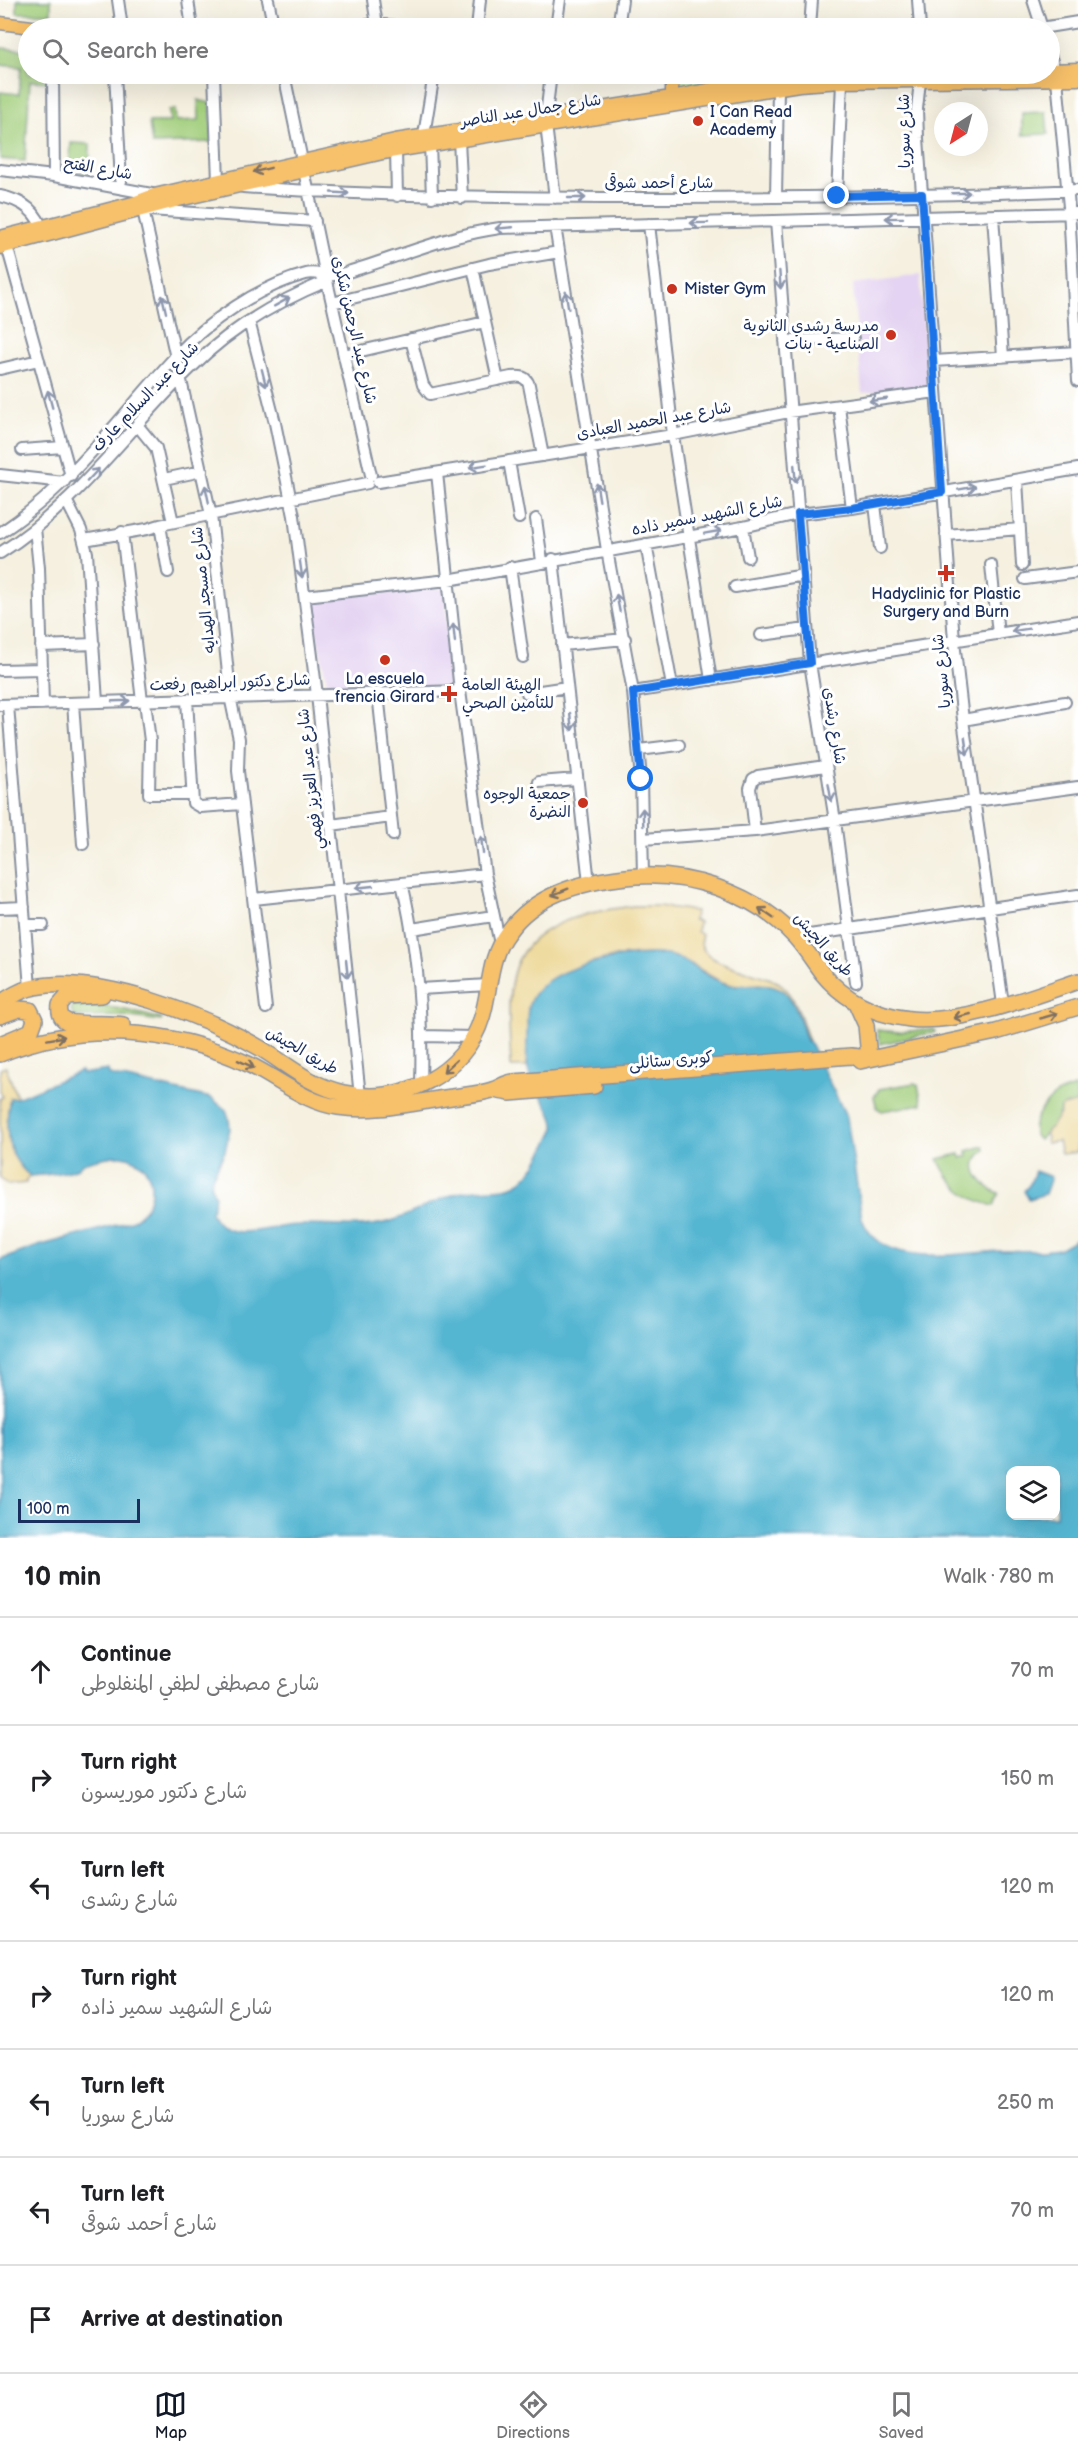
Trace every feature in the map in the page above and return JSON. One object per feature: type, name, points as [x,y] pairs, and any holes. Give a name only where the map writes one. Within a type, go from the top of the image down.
[{"type":"highway","name":"طريق الجيش","points":[[0,1003],[30,988],[65,985],[120,992],[181,1011],[219,1027],[260,1048],[311,1081],[340,1093],[360,1096],[400,1092],[421,1085],[446,1070],[466,1049],[483,1015],[491,964],[500,944],[508,930],[531,908],[558,892],[589,883],[643,876],[694,881],[725,891],[763,910],[796,938],[834,987],[856,1003],[887,1015],[911,1020],[961,1017],[1078,981]]},
{"type":"highway","points":[[120,992],[94,996],[70,996],[61,1002],[59,1012],[68,1022],[114,1023],[160,1036]]},
{"type":"highway","points":[[856,1003],[866,1025],[869,1058],[918,1050],[996,1032],[1078,1007]]},
{"type":"highway","points":[[0,1016],[22,1008],[30,1010],[35,1020],[31,1031],[0,1044]]},
{"type":"highway","points":[[0,1054],[45,1040],[86,1034],[128,1033],[160,1036]]},
{"type":"highway","name":"كوبرى ستانلى","points":[[160,1036],[191,1043],[231,1057],[304,1096],[340,1107],[358,1109],[492,1090],[513,1082],[869,1058]]},
{"type":"main road","points":[[0,23],[18,25]]},
{"type":"main road","name":"شارع جمال عبد الناصر","points":[[1060,72],[1078,69]]},
{"type":"main road","name":"شارع جمال عبد الناصر","points":[[1060,74],[1078,79]]},
{"type":"main road","points":[[672,84],[672,101]]},
{"type":"main road","name":"شارع جمال عبد الناصر","points":[[2,244],[154,195],[218,181],[427,140],[771,84]]},
{"type":"main road","name":"شارع جمال عبد الناصر","points":[[43,231],[240,187],[304,165],[396,150],[427,140],[459,140],[546,120]]},
{"type":"street","points":[[118,0],[121,18]]},
{"type":"street","points":[[188,0],[191,18]]},
{"type":"street","points":[[268,0],[272,18]]},
{"type":"street","points":[[373,0],[376,18]]},
{"type":"street","points":[[478,18],[480,0]]},
{"type":"street","points":[[557,18],[560,0]]},
{"type":"street","points":[[619,18],[622,0]]},
{"type":"street","points":[[811,18],[812,0]]},
{"type":"street","points":[[918,0],[919,18]]},
{"type":"street","points":[[1033,0],[1039,18]]},
{"type":"street","points":[[1060,25],[1078,22]]},
{"type":"street","points":[[53,84],[54,176]]},
{"type":"street","points":[[116,84],[121,181],[119,188]]},
{"type":"street","points":[[214,84],[218,181]]},
{"type":"street","name":"شارع عبد الرحمن شكرى","points":[[286,84],[372,480]]},
{"type":"street","points":[[432,197],[427,140],[433,84]]},
{"type":"street","points":[[550,84],[546,120],[555,198]]},
{"type":"street","points":[[776,197],[777,84]]},
{"type":"street","points":[[837,196],[842,84]]},
{"type":"street","name":"شارع سوريا","points":[[920,84],[917,109],[923,218],[954,641],[974,803],[1003,1004]]},
{"type":"street","points":[[1056,84],[1073,190],[1078,381]]},
{"type":"street","points":[[459,140],[462,198]]},
{"type":"street","points":[[396,150],[397,196]]},
{"type":"street","name":"شارع الفتح","points":[[0,170],[54,176],[154,195],[191,197]]},
{"type":"street","name":"شارع أحمد شوقى","points":[[240,187],[462,198],[776,197],[1073,190]]},
{"type":"street","points":[[0,196],[13,198],[24,205],[34,214],[43,231]]},
{"type":"street","points":[[144,210],[315,221]]},
{"type":"street","name":"شارع مسجد الهدايه","points":[[144,210],[211,515],[231,698],[239,739],[238,771],[266,1008]]},
{"type":"street","points":[[327,278],[466,234],[500,228],[1074,214]]},
{"type":"street","points":[[993,216],[1003,357]]},
{"type":"street","name":"شارع رشدى","points":[[776,221],[810,663],[835,821],[856,982]]},
{"type":"street","points":[[649,224],[674,435],[711,680]]},
{"type":"street","points":[[555,226],[607,550],[633,692],[639,750],[643,876]]},
{"type":"street","points":[[0,475],[67,479],[63,447],[39,360],[2,244]]},
{"type":"street","points":[[332,303],[473,268],[560,252]]},
{"type":"street","points":[[473,268],[498,380]]},
{"type":"street","name":"شارع عبد السلام عارف","points":[[0,533],[67,479],[175,356],[210,325],[258,295],[309,273],[327,278]]},
{"type":"street","name":"شارع عبد السلام عارف","points":[[0,553],[67,502],[181,379],[228,336],[285,299],[327,278]]},
{"type":"street","name":"شارع عبد العزيز فهمي","points":[[249,321],[291,498],[317,695],[360,1096]]},
{"type":"street","points":[[344,355],[485,322]]},
{"type":"street","points":[[785,341],[854,338]]},
{"type":"street","points":[[411,339],[424,388],[430,394],[519,376],[528,381],[543,456]]},
{"type":"street","points":[[934,361],[1077,352]]},
{"type":"street","points":[[0,369],[39,360]]},
{"type":"street","name":"شارع عبد الحميد العبادى","points":[[84,540],[122,532],[147,530],[173,522],[372,480],[437,473],[674,435],[789,412],[936,392]]},
{"type":"street","points":[[839,406],[852,508]]},
{"type":"street","points":[[138,426],[156,448],[173,522]]},
{"type":"street","points":[[22,450],[63,447]]},
{"type":"street","points":[[509,461],[519,518]]},
{"type":"street","name":"شارع الشهيد سمير ذاده","points":[[305,596],[448,580],[547,560],[743,527],[798,514],[852,508],[1078,469]]},
{"type":"street","points":[[164,479],[202,471]]},
{"type":"street","points":[[437,473],[460,691],[485,874],[500,944]]},
{"type":"street","points":[[1017,480],[1022,565]]},
{"type":"street","points":[[67,502],[84,540],[89,567],[97,702]]},
{"type":"street","points":[[875,504],[880,548]]},
{"type":"street","points":[[536,519],[547,560],[562,645],[589,883]]},
{"type":"street","points":[[0,520],[17,521]]},
{"type":"street","points":[[160,525],[168,572]]},
{"type":"street","points":[[743,527],[748,557]]},
{"type":"street","points":[[35,528],[43,704]]},
{"type":"street","points":[[946,535],[1020,529]]},
{"type":"street","points":[[122,532],[150,741],[149,794],[192,794]]},
{"type":"street","points":[[646,544],[672,686]]},
{"type":"street","points":[[991,565],[998,634]]},
{"type":"street","points":[[510,567],[523,657]]},
{"type":"street","points":[[1025,579],[1078,572]]},
{"type":"street","points":[[735,587],[804,575]]},
{"type":"street","points":[[633,692],[1078,621]]},
{"type":"street","points":[[762,634],[807,629]]},
{"type":"street","points":[[562,645],[625,639]]},
{"type":"street","points":[[41,646],[94,644]]},
{"type":"street","points":[[0,670],[42,669]]},
{"type":"street","points":[[527,693],[567,687]]},
{"type":"street","name":"شارع دكتور ابراهيم رفعت","points":[[4,705],[460,691]]},
{"type":"street","points":[[378,693],[393,835]]},
{"type":"street","points":[[187,699],[193,803],[198,807],[242,804]]},
{"type":"street","points":[[963,720],[1065,702]]},
{"type":"street","points":[[73,703],[83,844]]},
{"type":"street","points":[[4,705],[30,988]]},
{"type":"street","points":[[639,750],[679,745]]},
{"type":"street","points":[[755,831],[750,788],[753,779],[758,776],[825,766]]},
{"type":"street","points":[[539,782],[577,779]]},
{"type":"street","points":[[643,839],[755,831],[974,803],[1078,787]]},
{"type":"street","points":[[331,825],[391,817]]},
{"type":"street","points":[[254,899],[485,874]]},
{"type":"street","points":[[402,883],[412,929],[420,989],[421,1085]]},
{"type":"street","points":[[796,938],[1078,895]]},
{"type":"street","points":[[0,908],[24,907]]},
{"type":"street","points":[[412,929],[493,916]]},
{"type":"street","points":[[25,925],[43,925]]},
{"type":"street","points":[[420,989],[488,986]]},
{"type":"street","points":[[422,1036],[474,1037]]},
{"type":"shaded area","name":"مدرسة رشدي الثانوية الصناعية - بنات","points":[[920,275],[928,386],[862,393],[853,284]]},
{"type":"shaded area","name":"La escuela frencia Girard","points":[[445,588],[450,687],[328,687],[309,598]]},
{"type":"green space","points":[[17,0],[51,0],[51,13],[17,13]]},
{"type":"green space","points":[[0,48],[18,49],[18,67],[0,65]]},
{"type":"green space","points":[[20,84],[30,84],[25,161],[0,159],[0,92],[19,94]]},
{"type":"green space","points":[[675,84],[719,84],[676,94]]},
{"type":"green space","points":[[198,100],[211,103],[212,142],[152,144],[149,122],[170,122],[169,110],[175,109],[176,121],[199,120]]},
{"type":"green space","points":[[1046,112],[1048,134],[1022,135],[1022,113]]},
{"type":"green space","points":[[71,143],[90,144],[89,174],[69,170]]},
{"type":"green space","points":[[74,1004],[121,1009],[162,1019],[161,1021],[123,1016],[74,1016],[71,1010]]},
{"type":"green space","points":[[934,1029],[935,1032],[880,1044],[877,1030],[899,1032]]},
{"type":"green space","points":[[915,1083],[918,1085],[922,1104],[882,1111],[877,1108],[874,1097],[879,1089]]},
{"type":"green space","points":[[1075,1087],[1078,1102],[1060,1108],[1055,1121],[1039,1140],[1034,1129],[1042,1109],[1057,1094]]},
{"type":"green space","points":[[984,1146],[985,1150],[978,1157],[976,1168],[984,1184],[999,1193],[994,1206],[976,1200],[960,1190],[942,1168],[938,1159],[960,1154],[961,1158],[968,1156],[967,1151]]},
{"type":"sand","points":[[634,906],[659,906],[696,911],[693,920],[699,922],[697,931],[702,935],[702,946],[707,954],[718,961],[761,975],[782,985],[796,1004],[809,1041],[785,993],[759,984],[728,984],[689,962],[675,957],[637,954],[590,963],[568,971],[550,982],[536,995],[528,1011],[527,1067],[511,1067],[510,998],[513,975],[520,957],[531,943],[561,923],[579,916]]},
{"type":"sand","points":[[6,1067],[17,1098],[10,1099],[7,1120],[9,1141],[16,1160],[30,1176],[26,1179],[26,1183],[8,1185],[0,1178],[0,1098],[3,1097],[0,1091],[0,1069]]},
{"type":"sand","points":[[1078,1102],[1078,1152],[1061,1154],[1058,1141],[1046,1143],[1045,1134],[1060,1114],[1061,1107]]},
{"type":"water","points":[[636,955],[663,955],[683,960],[715,980],[726,984],[763,984],[784,991],[795,1008],[807,1041],[847,1118],[862,1219],[871,1234],[883,1244],[899,1251],[916,1254],[953,1255],[1059,1249],[1078,1238],[1078,1538],[0,1538],[0,1260],[38,1246],[131,1221],[147,1205],[151,1185],[149,1175],[143,1167],[135,1160],[123,1156],[90,1161],[79,1168],[64,1172],[30,1176],[16,1160],[9,1141],[7,1120],[10,1098],[17,1098],[81,1071],[82,1074],[108,1070],[109,1075],[211,1098],[226,1110],[230,1129],[225,1151],[212,1178],[211,1186],[215,1196],[211,1212],[218,1223],[227,1229],[250,1232],[298,1225],[354,1226],[388,1222],[455,1194],[513,1186],[531,1171],[550,1139],[554,1124],[528,1071],[527,1015],[529,1004],[537,991],[549,980],[564,972],[600,961]]},
{"type":"water","points":[[1035,1171],[1051,1177],[1045,1194],[1029,1199],[1024,1191],[1030,1184]]},
{"type":"place","name":"I Can Read Academy","points":[[698,121]]},
{"type":"place","name":"Mister Gym","points":[[672,289]]},
{"type":"place","name":"مدرسة رشدي الثانوية الصناعية - بنات","points":[[891,335]]},
{"type":"place","name":"Hadyclinic for Plastic Surgery and Burn","points":[[946,573]]},
{"type":"place","name":"La escuela frencia Girard","points":[[385,660]]},
{"type":"place","name":"الهيئة العامة للتأمين الصحي","points":[[449,694]]},
{"type":"place","name":"جمعية الوجوه النضرة","points":[[583,803]]},
{"type":"route","points":[[641,779],[633,692],[810,663],[798,514],[852,508],[942,492],[922,194],[837,196]]}]
